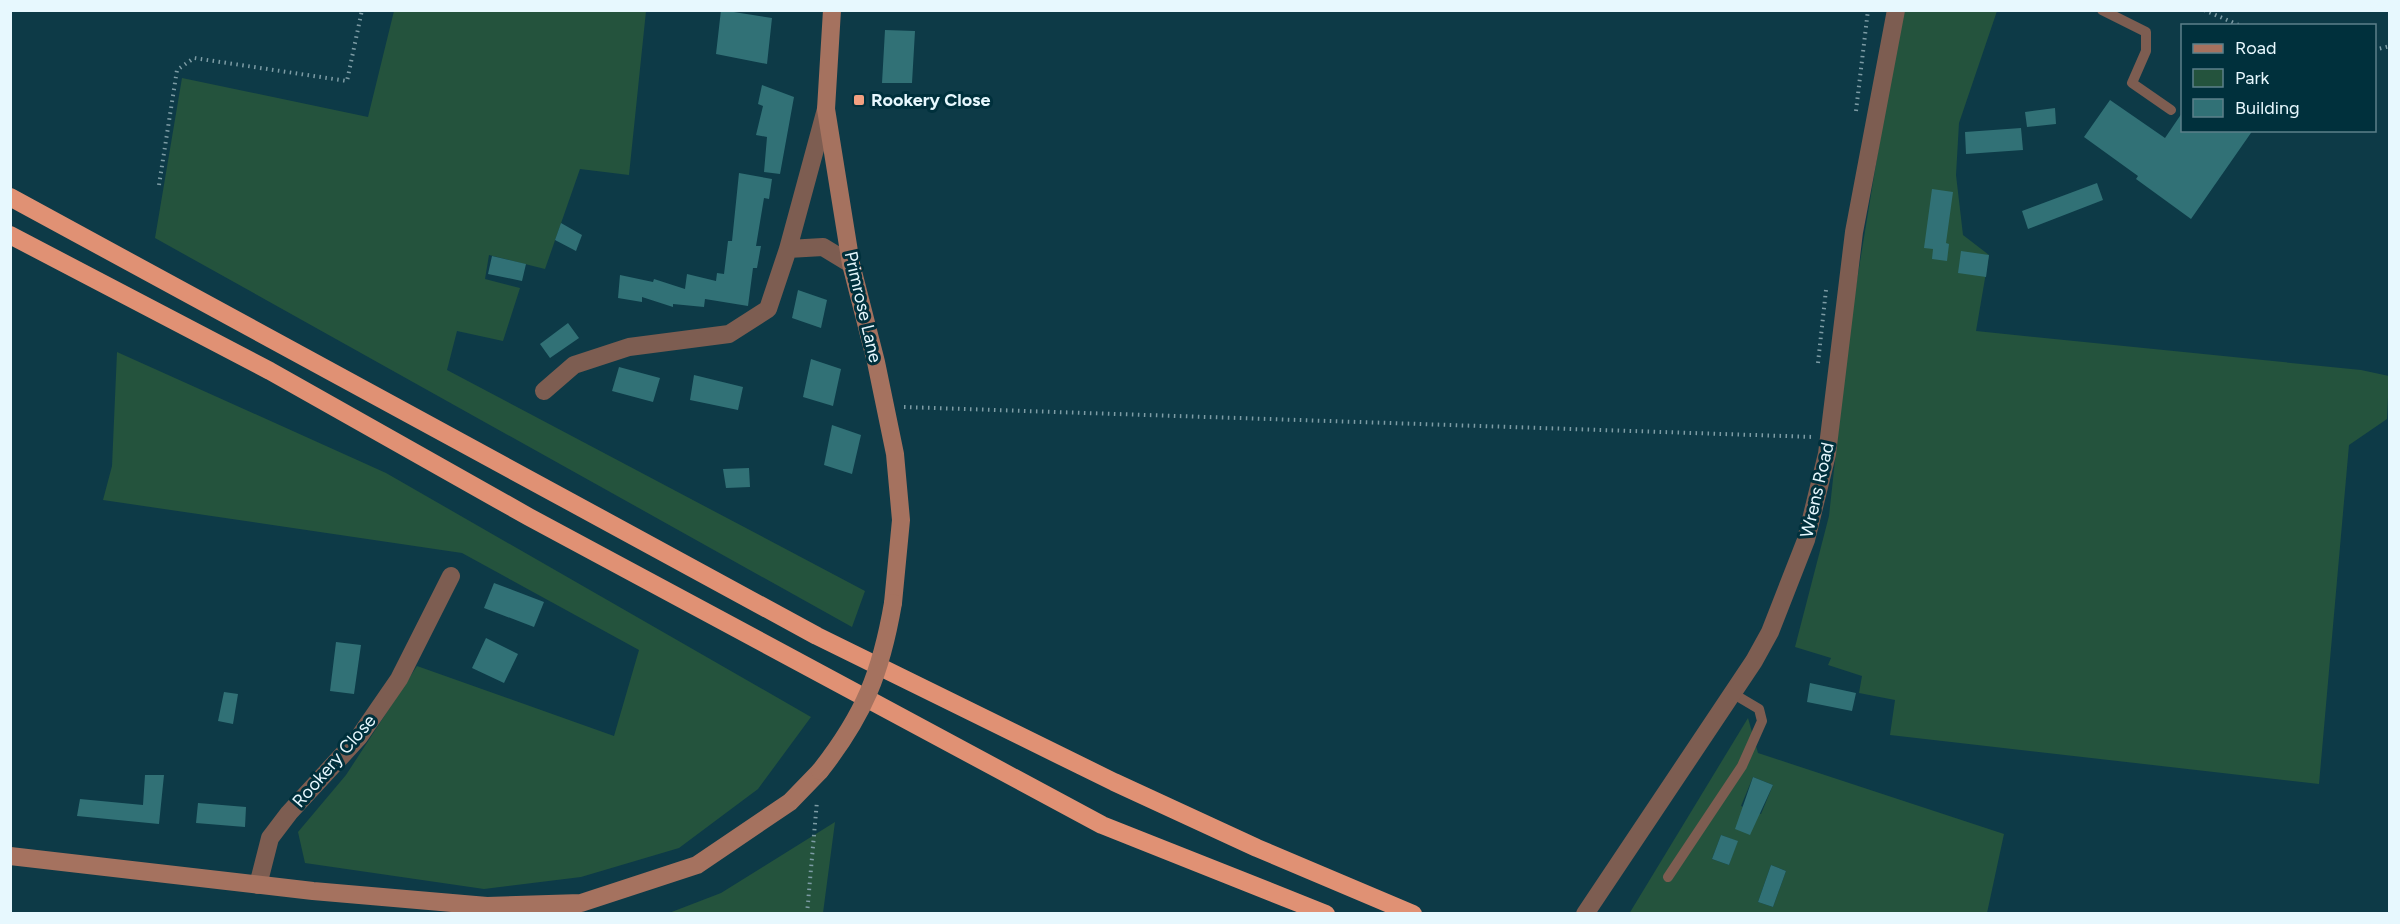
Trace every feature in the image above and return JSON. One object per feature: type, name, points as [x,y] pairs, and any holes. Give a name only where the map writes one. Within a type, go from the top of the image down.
[{"type":"highway","points":[[10,197],[817,636],[1257,848],[1413,914]]},
{"type":"highway","points":[[10,234],[270,371],[529,517],[1102,825],[1326,914]]},
{"type":"street","name":"Primrose Lane","points":[[10,856],[258,885],[488,906],[581,903],[697,865],[790,802],[820,771],[847,736],[867,698],[885,648],[893,603],[902,520],[895,454],[851,264],[826,110],[832,10]]},
{"type":"street","name":"Wrens Road","points":[[1585,914],[1770,632],[1806,540],[1829,437],[1854,232],[1896,10]]},
{"type":"street","points":[[544,391],[574,365],[629,347],[729,334],[768,309],[788,249],[826,110]]},
{"type":"street","points":[[788,249],[823,247],[851,264]]},
{"type":"street","name":"Rookery Close","points":[[258,885],[270,838],[289,813],[358,737],[399,679],[451,576]]},
{"type":"lane","points":[[2102,10],[2146,32],[2146,51],[2132,83],[2171,110]]},
{"type":"lane","points":[[1668,877],[1742,766],[1762,722],[1759,709],[1732,693]]},
{"type":"path","points":[[159,184],[177,70],[194,58],[347,81],[362,10]]},
{"type":"path","points":[[2204,10],[2236,24]]},
{"type":"path","points":[[885,406],[1829,437]]},
{"type":"path","points":[[807,914],[820,771]]},
{"type":"green space","points":[[394,11],[646,11],[629,175],[580,169],[545,269],[489,255],[485,279],[520,288],[503,341],[457,331],[447,370],[865,591],[852,627],[155,238],[182,78],[368,117]]},
{"type":"green space","points":[[1901,11],[1997,11],[1959,123],[1956,175],[1963,235],[1989,255],[1976,331],[2361,370],[2389,376],[2387,419],[2349,445],[2319,784],[1890,735],[1895,700],[1859,693],[1862,676],[1828,665],[1831,658],[1795,647],[1829,516],[1850,323]]},
{"type":"green space","points":[[117,352],[386,473],[811,717],[758,789],[679,848],[581,877],[484,889],[305,863],[298,832],[346,775],[417,666],[614,736],[639,650],[462,553],[103,500],[112,466]]},
{"type":"green space","points":[[1748,718],[1758,753],[2004,834],[1987,913],[1629,914]],"holes":[[[1753,777],[1773,785],[1761,814],[1741,806]],[[1721,835],[1737,841],[1729,865],[1712,859]],[[1771,865],[1786,871],[1773,907],[1758,902]]]},
{"type":"green space","points":[[835,822],[823,913],[669,913],[721,893]]},
{"type":"building","points":[[721,10],[772,18],[767,64],[716,54]]},
{"type":"building","points":[[885,30],[915,31],[912,83],[882,83]]},
{"type":"building","points":[[762,85],[794,97],[780,174],[764,172],[767,137],[756,135],[763,106],[758,104]]},
{"type":"building","points":[[2110,100],[2165,138],[2181,114],[2181,132],[2252,132],[2191,219],[2136,179],[2138,176],[2084,137]]},
{"type":"building","points":[[2055,108],[2056,124],[2027,127],[2025,112]]},
{"type":"building","points":[[2021,128],[2023,150],[1966,154],[1965,132]]},
{"type":"building","points":[[739,173],[772,179],[769,199],[764,198],[756,246],[761,246],[757,268],[753,268],[748,306],[705,299],[704,307],[673,304],[673,307],[642,297],[642,302],[618,298],[620,275],[653,282],[654,279],[685,289],[687,274],[716,281],[717,273],[724,274],[728,241],[732,241]]},
{"type":"building","points":[[2097,183],[2103,200],[2028,229],[2022,211]]},
{"type":"building","points":[[1932,189],[1953,192],[1946,243],[1949,244],[1947,261],[1932,259],[1933,249],[1924,248]]},
{"type":"building","points":[[561,223],[582,235],[576,251],[555,240]]},
{"type":"building","points":[[1961,251],[1989,255],[1986,277],[1958,273]]},
{"type":"building","points":[[492,256],[526,264],[522,281],[488,274]]},
{"type":"building","points":[[798,290],[827,300],[821,328],[792,318]]},
{"type":"building","points":[[568,323],[579,338],[550,358],[540,344]]},
{"type":"building","points":[[811,359],[841,369],[833,406],[803,397]]},
{"type":"building","points":[[619,367],[660,378],[653,402],[612,391]]},
{"type":"building","points":[[694,375],[743,387],[738,410],[690,400]]},
{"type":"building","points":[[832,425],[861,435],[852,474],[824,465]]},
{"type":"building","points":[[749,468],[750,487],[726,488],[723,469]]},
{"type":"building","points":[[494,583],[544,602],[534,627],[484,608]]},
{"type":"building","points":[[486,638],[518,654],[504,683],[472,668]]},
{"type":"building","points":[[336,642],[361,645],[354,694],[330,691]]},
{"type":"building","points":[[1810,683],[1856,693],[1852,711],[1807,702]]},
{"type":"building","points":[[224,692],[238,694],[233,724],[218,721]]},
{"type":"building","points":[[145,775],[164,775],[159,824],[77,816],[80,799],[143,805]]},
{"type":"building","points":[[1753,777],[1773,785],[1750,835],[1735,829]]},
{"type":"building","points":[[198,803],[246,807],[245,827],[196,823]]},
{"type":"building","points":[[1721,835],[1738,841],[1729,865],[1712,859]]},
{"type":"building","points":[[1771,865],[1786,871],[1773,907],[1758,902]]},
{"type":"place","name":"Rookery Close","points":[[859,100]]}]
